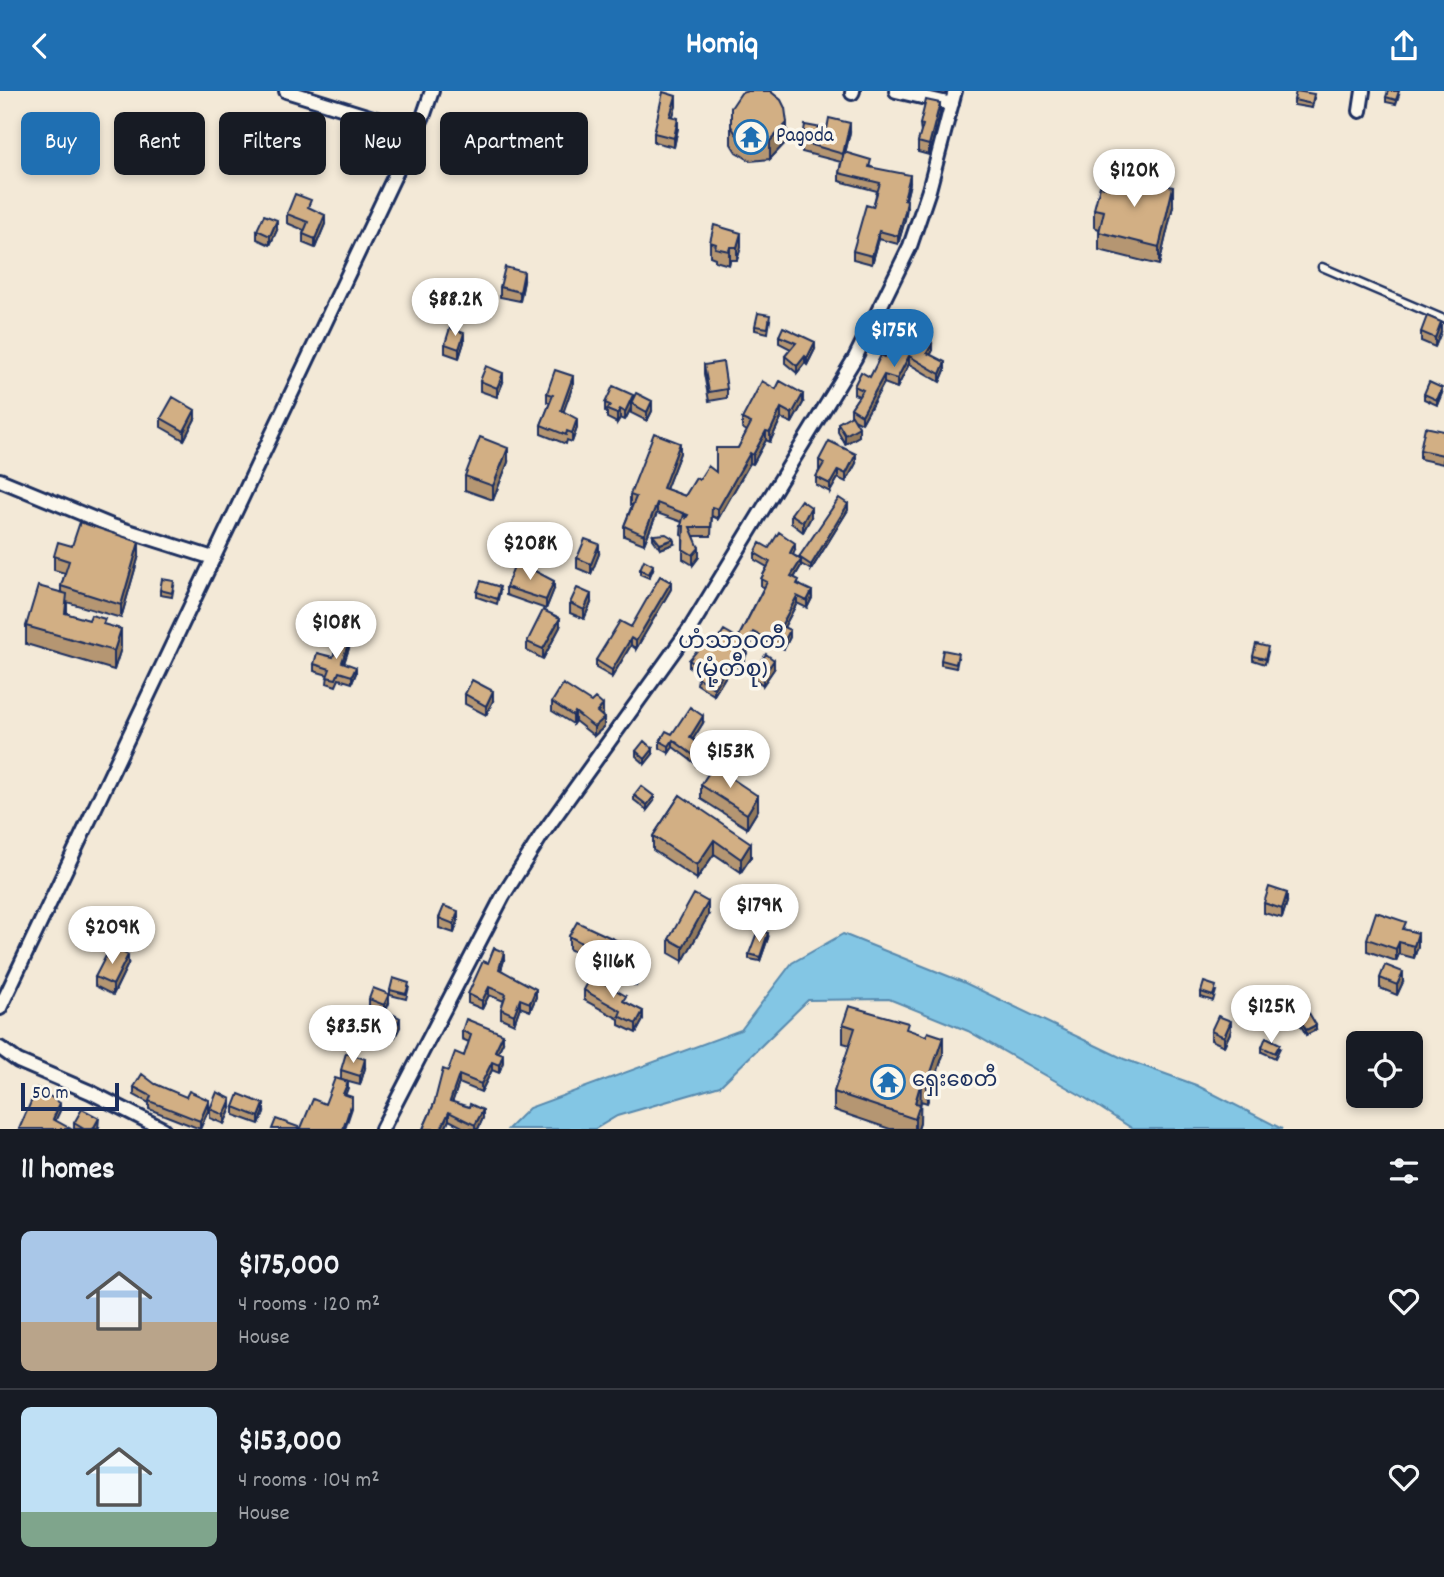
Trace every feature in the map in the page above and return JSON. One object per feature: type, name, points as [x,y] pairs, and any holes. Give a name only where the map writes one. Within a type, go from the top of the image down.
[{"type":"street","points":[[286,91],[354,112]]},
{"type":"street","points":[[423,112],[432,91]]},
{"type":"street","points":[[382,1129],[503,896],[548,825],[689,631],[855,358],[910,246],[929,190],[954,98],[896,91]]},
{"type":"street","points":[[1360,111],[1363,91]]},
{"type":"street","points":[[0,1008],[394,175]]},
{"type":"street","points":[[0,480],[112,526],[213,558]]},
{"type":"street","points":[[0,1048],[18,1061],[90,1092],[163,1129]]},
{"type":"lane","points":[[1322,267],[1444,319]]},
{"type":"water","points":[[843,934],[963,982],[1124,1059],[1196,1085],[1282,1129],[1133,1129],[1082,1096],[968,1031],[889,999],[808,1000],[720,1086],[617,1116],[595,1129],[508,1129],[529,1108],[741,1030],[792,963]]},
{"type":"building","points":[[770,91],[781,100],[785,108],[787,123],[770,141],[751,143],[736,134],[731,126],[731,108],[741,93]]},
{"type":"building","points":[[1296,91],[1314,94],[1312,104],[1294,100]]},
{"type":"building","points":[[1388,91],[1399,91],[1396,100],[1386,97]]},
{"type":"building","points":[[663,92],[676,96],[670,116],[678,118],[674,138],[654,133]]},
{"type":"building","points":[[926,100],[940,103],[929,145],[918,142]]},
{"type":"building","points":[[829,118],[850,123],[843,154],[802,142],[805,125],[827,129]]},
{"type":"building","points":[[844,152],[871,160],[869,167],[910,175],[904,199],[907,200],[905,212],[898,236],[879,231],[872,256],[853,251],[866,205],[873,207],[880,183],[839,173]]},
{"type":"building","points":[[1112,172],[1173,187],[1159,247],[1099,232],[1104,211],[1094,209],[1100,186],[1109,188]]},
{"type":"building","points":[[295,194],[311,200],[308,207],[325,215],[315,239],[303,234],[308,222],[287,214]]},
{"type":"building","points":[[264,215],[277,220],[270,236],[257,230]]},
{"type":"building","points":[[714,225],[741,233],[737,247],[730,247],[729,251],[715,248],[716,244],[710,242]]},
{"type":"building","points":[[505,267],[524,272],[520,292],[500,287]]},
{"type":"building","points":[[758,313],[770,315],[768,328],[755,326]]},
{"type":"building","points":[[1427,316],[1441,322],[1435,338],[1421,332]]},
{"type":"building","points":[[783,327],[815,342],[807,358],[805,356],[797,366],[785,356],[796,343],[779,336]]},
{"type":"building","points":[[450,328],[464,333],[459,349],[445,344]]},
{"type":"building","points":[[916,336],[932,344],[927,353],[945,362],[940,374],[909,356],[897,379],[884,375],[862,415],[851,408],[863,390],[854,386],[861,372],[870,377],[881,355],[885,357],[889,345],[908,351]]},
{"type":"building","points":[[723,362],[727,389],[709,392],[704,365]]},
{"type":"building","points":[[486,366],[503,373],[497,388],[480,381]]},
{"type":"building","points":[[555,370],[573,376],[561,410],[577,419],[572,433],[567,431],[566,435],[541,425],[553,395],[547,393]]},
{"type":"building","points":[[762,381],[776,389],[780,381],[803,394],[792,414],[781,408],[770,432],[766,431],[753,455],[750,453],[718,509],[712,507],[711,527],[690,527],[699,548],[693,555],[683,549],[684,526],[681,526],[684,514],[686,518],[688,515],[657,503],[644,535],[624,526],[636,497],[630,495],[654,433],[680,443],[663,488],[685,496],[696,478],[699,480],[708,466],[716,472],[716,448],[738,448],[751,423],[742,419]]},
{"type":"building","points":[[1429,382],[1442,388],[1437,400],[1424,394]]},
{"type":"building","points":[[613,386],[633,395],[625,412],[620,409],[617,414],[607,410],[610,405],[605,403]]},
{"type":"building","points":[[636,393],[652,401],[647,412],[631,403]]},
{"type":"building","points":[[173,397],[195,410],[184,431],[161,418]]},
{"type":"building","points":[[852,415],[859,427],[845,435],[838,423]]},
{"type":"building","points":[[1425,427],[1444,431],[1443,455],[1420,450]]},
{"type":"building","points":[[480,437],[508,448],[493,486],[465,476]]},
{"type":"building","points":[[829,441],[856,454],[846,474],[838,470],[830,484],[816,477],[824,463],[819,460]]},
{"type":"building","points":[[839,498],[848,504],[811,565],[799,557]]},
{"type":"building","points":[[801,500],[811,507],[803,522],[791,514]]},
{"type":"building","points":[[80,522],[139,542],[121,605],[61,586],[69,561],[54,556],[58,542],[72,546]]},
{"type":"building","points":[[779,532],[795,543],[790,553],[801,560],[791,576],[799,580],[797,584],[812,591],[807,601],[797,596],[781,626],[790,630],[784,642],[767,634],[765,638],[753,632],[740,662],[735,659],[729,664],[714,688],[697,677],[701,668],[689,660],[706,640],[714,645],[724,630],[738,638],[767,582],[761,579],[770,562],[755,553],[760,543],[769,548]]},
{"type":"building","points":[[666,534],[674,539],[660,544],[653,535]]},
{"type":"building","points":[[585,539],[599,544],[591,564],[577,558]]},
{"type":"building","points":[[644,560],[653,565],[649,574],[640,569]]},
{"type":"building","points":[[516,561],[554,581],[546,600],[506,587]]},
{"type":"building","points":[[660,576],[671,582],[636,641],[631,638],[612,670],[596,660],[620,621],[631,627]]},
{"type":"building","points":[[162,579],[174,581],[172,593],[160,590]]},
{"type":"building","points":[[481,581],[500,587],[497,599],[477,592]]},
{"type":"building","points":[[38,586],[67,594],[65,613],[89,620],[91,615],[105,619],[103,624],[121,629],[114,651],[26,626]]},
{"type":"building","points":[[577,588],[591,594],[584,610],[570,603]]},
{"type":"building","points":[[336,604],[354,610],[348,627],[330,621]]},
{"type":"building","points":[[543,610],[560,618],[543,649],[527,642]]},
{"type":"building","points":[[339,638],[349,641],[342,662],[356,667],[352,676],[339,672],[336,679],[327,677],[330,669],[314,664],[317,653],[333,657]]},
{"type":"building","points":[[1256,644],[1268,647],[1265,659],[1253,656]]},
{"type":"building","points":[[943,650],[958,653],[956,664],[941,660]]},
{"type":"building","points":[[766,654],[774,660],[763,676],[755,670]]},
{"type":"building","points":[[472,680],[493,691],[486,706],[465,694]]},
{"type":"building","points":[[563,684],[591,702],[595,698],[603,705],[597,712],[604,718],[594,727],[575,712],[573,716],[552,702]]},
{"type":"building","points":[[690,707],[703,716],[690,737],[703,747],[696,757],[673,740],[669,746],[660,741],[666,731],[672,734]]},
{"type":"building","points":[[644,741],[653,749],[645,759],[636,751]]},
{"type":"building","points":[[713,766],[758,796],[747,814],[701,785]]},
{"type":"building","points":[[641,786],[654,796],[647,805],[634,795]]},
{"type":"building","points":[[680,795],[751,843],[741,859],[714,840],[697,865],[653,836]]},
{"type":"building","points":[[1269,887],[1287,893],[1282,909],[1264,903]]},
{"type":"building","points":[[694,894],[708,902],[683,947],[669,939]]},
{"type":"building","points":[[444,906],[458,911],[454,924],[439,918]]},
{"type":"building","points":[[1376,912],[1406,922],[1403,929],[1418,933],[1414,946],[1399,942],[1396,949],[1367,939]]},
{"type":"building","points":[[577,922],[646,954],[636,973],[569,936]]},
{"type":"building","points":[[758,930],[768,933],[760,957],[749,954]]},
{"type":"building","points":[[111,946],[128,955],[113,985],[95,977]]},
{"type":"building","points":[[494,948],[504,952],[499,969],[536,989],[530,1003],[520,999],[514,1015],[501,1009],[506,994],[489,987],[482,1001],[468,994],[483,961],[488,963]]},
{"type":"building","points":[[1385,965],[1403,972],[1397,985],[1380,978]]},
{"type":"building","points":[[591,976],[626,996],[623,1001],[643,1011],[636,1024],[619,1016],[621,1011],[584,990]]},
{"type":"building","points":[[393,978],[409,983],[406,994],[390,990]]},
{"type":"building","points":[[1204,982],[1216,986],[1213,996],[1201,992]]},
{"type":"building","points":[[373,988],[389,994],[384,1005],[369,999]]},
{"type":"building","points":[[849,1006],[908,1023],[906,1029],[926,1036],[928,1032],[943,1037],[927,1084],[921,1082],[915,1103],[920,1104],[915,1119],[834,1092],[855,1028],[843,1024]]},
{"type":"building","points":[[384,1010],[400,1018],[395,1028],[379,1021]]},
{"type":"building","points":[[1309,1013],[1316,1025],[1306,1030],[1300,1019]]},
{"type":"building","points":[[1218,1016],[1231,1021],[1224,1037],[1211,1031]]},
{"type":"building","points":[[466,1019],[503,1034],[495,1051],[503,1054],[499,1065],[492,1062],[481,1084],[459,1075],[450,1101],[469,1107],[470,1104],[483,1110],[475,1125],[449,1112],[441,1129],[423,1129],[434,1104],[443,1069],[448,1071],[455,1052],[464,1056],[471,1035],[462,1031]]},
{"type":"building","points":[[1266,1037],[1280,1044],[1275,1053],[1262,1047]]},
{"type":"building","points":[[346,1053],[365,1059],[360,1076],[341,1070]]},
{"type":"building","points":[[142,1074],[155,1084],[186,1097],[189,1091],[209,1100],[200,1121],[149,1101],[151,1096],[134,1087]]},
{"type":"building","points":[[335,1078],[348,1082],[343,1094],[352,1097],[343,1129],[272,1129],[276,1119],[301,1128],[313,1099],[325,1104]]},
{"type":"building","points":[[37,1088],[60,1103],[53,1119],[71,1129],[19,1129]]},
{"type":"building","points":[[217,1092],[231,1099],[224,1115],[210,1109]]},
{"type":"building","points":[[239,1094],[264,1104],[259,1117],[234,1107]]},
{"type":"building","points":[[82,1109],[99,1118],[93,1129],[84,1129],[74,1123]]},
{"type":"place","name":"Pagoda","points":[[751,137]]},
{"type":"place","name":"ရှေးစေတီ","points":[[888,1082]]},
{"type":"district","name":"ဟံသာဝတီ (မုံ့တီစု)","points":[[732,657]]}]
